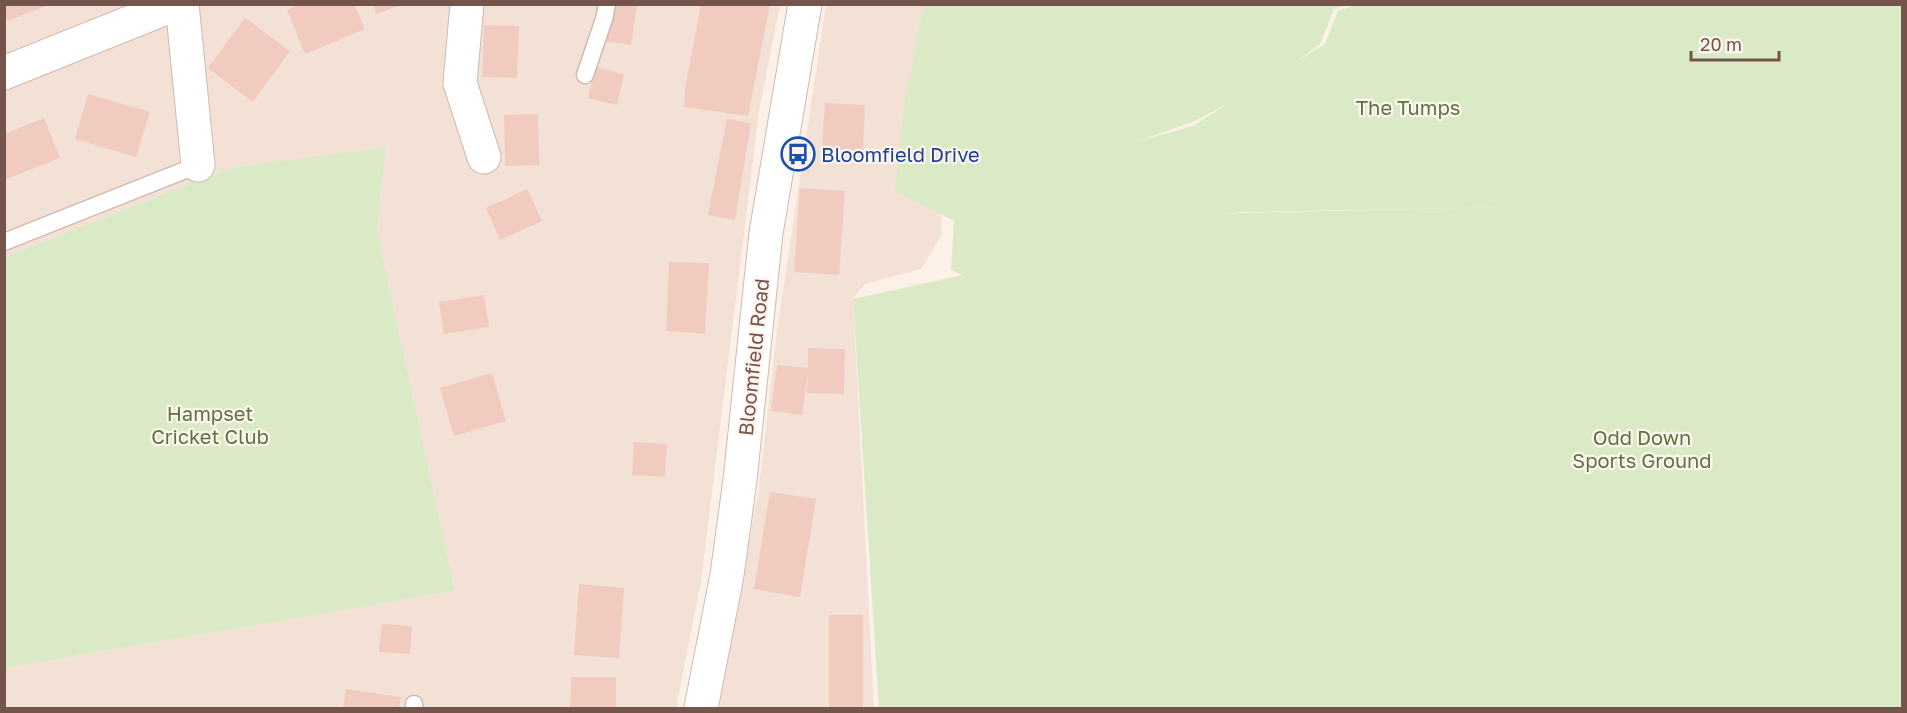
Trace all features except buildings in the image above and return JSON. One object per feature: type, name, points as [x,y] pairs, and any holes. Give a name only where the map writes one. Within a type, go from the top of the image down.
[{"type":"street","points":[[4,73],[176,4]]},
{"type":"street","points":[[182,4],[198,165]]},
{"type":"street","points":[[467,4],[460,83],[484,157]]},
{"type":"street","name":"Bloomfield Road","points":[[701,708],[727,575],[740,480],[766,233],[805,4]]},
{"type":"lane","points":[[585,75],[604,20],[607,4]]},
{"type":"lane","points":[[4,242],[198,165]]},
{"type":"shaded area","points":[[5,5],[780,5],[759,112],[701,581],[676,708],[5,708],[5,668],[455,591],[377,230],[386,147],[240,166],[214,174],[5,257]]},
{"type":"shaded area","points":[[826,5],[931,5],[942,234],[921,269],[865,284],[853,299],[874,708],[718,708],[759,488],[777,331]]},
{"type":"green space","name":"Odd Down Sports Ground","points":[[924,5],[1347,5],[1334,9],[1320,44],[1296,62],[1325,44],[1338,11],[1356,5],[1902,5],[1902,708],[879,708],[853,299],[963,275],[951,270],[954,221],[895,191],[905,102]],"holes":[[[1228,104],[1193,126],[1136,142],[1192,122]],[[1508,207],[1241,213],[1227,214],[1241,212]]]},
{"type":"green space","name":"Hampset Cricket Club","points":[[386,147],[377,230],[455,591],[5,668],[5,257],[214,174],[240,166]]},
{"type":"place","name":"Bloomfield Drive","points":[[798,154]]},
{"type":"park label","name":"The Tumps","points":[[1408,107]]}]
